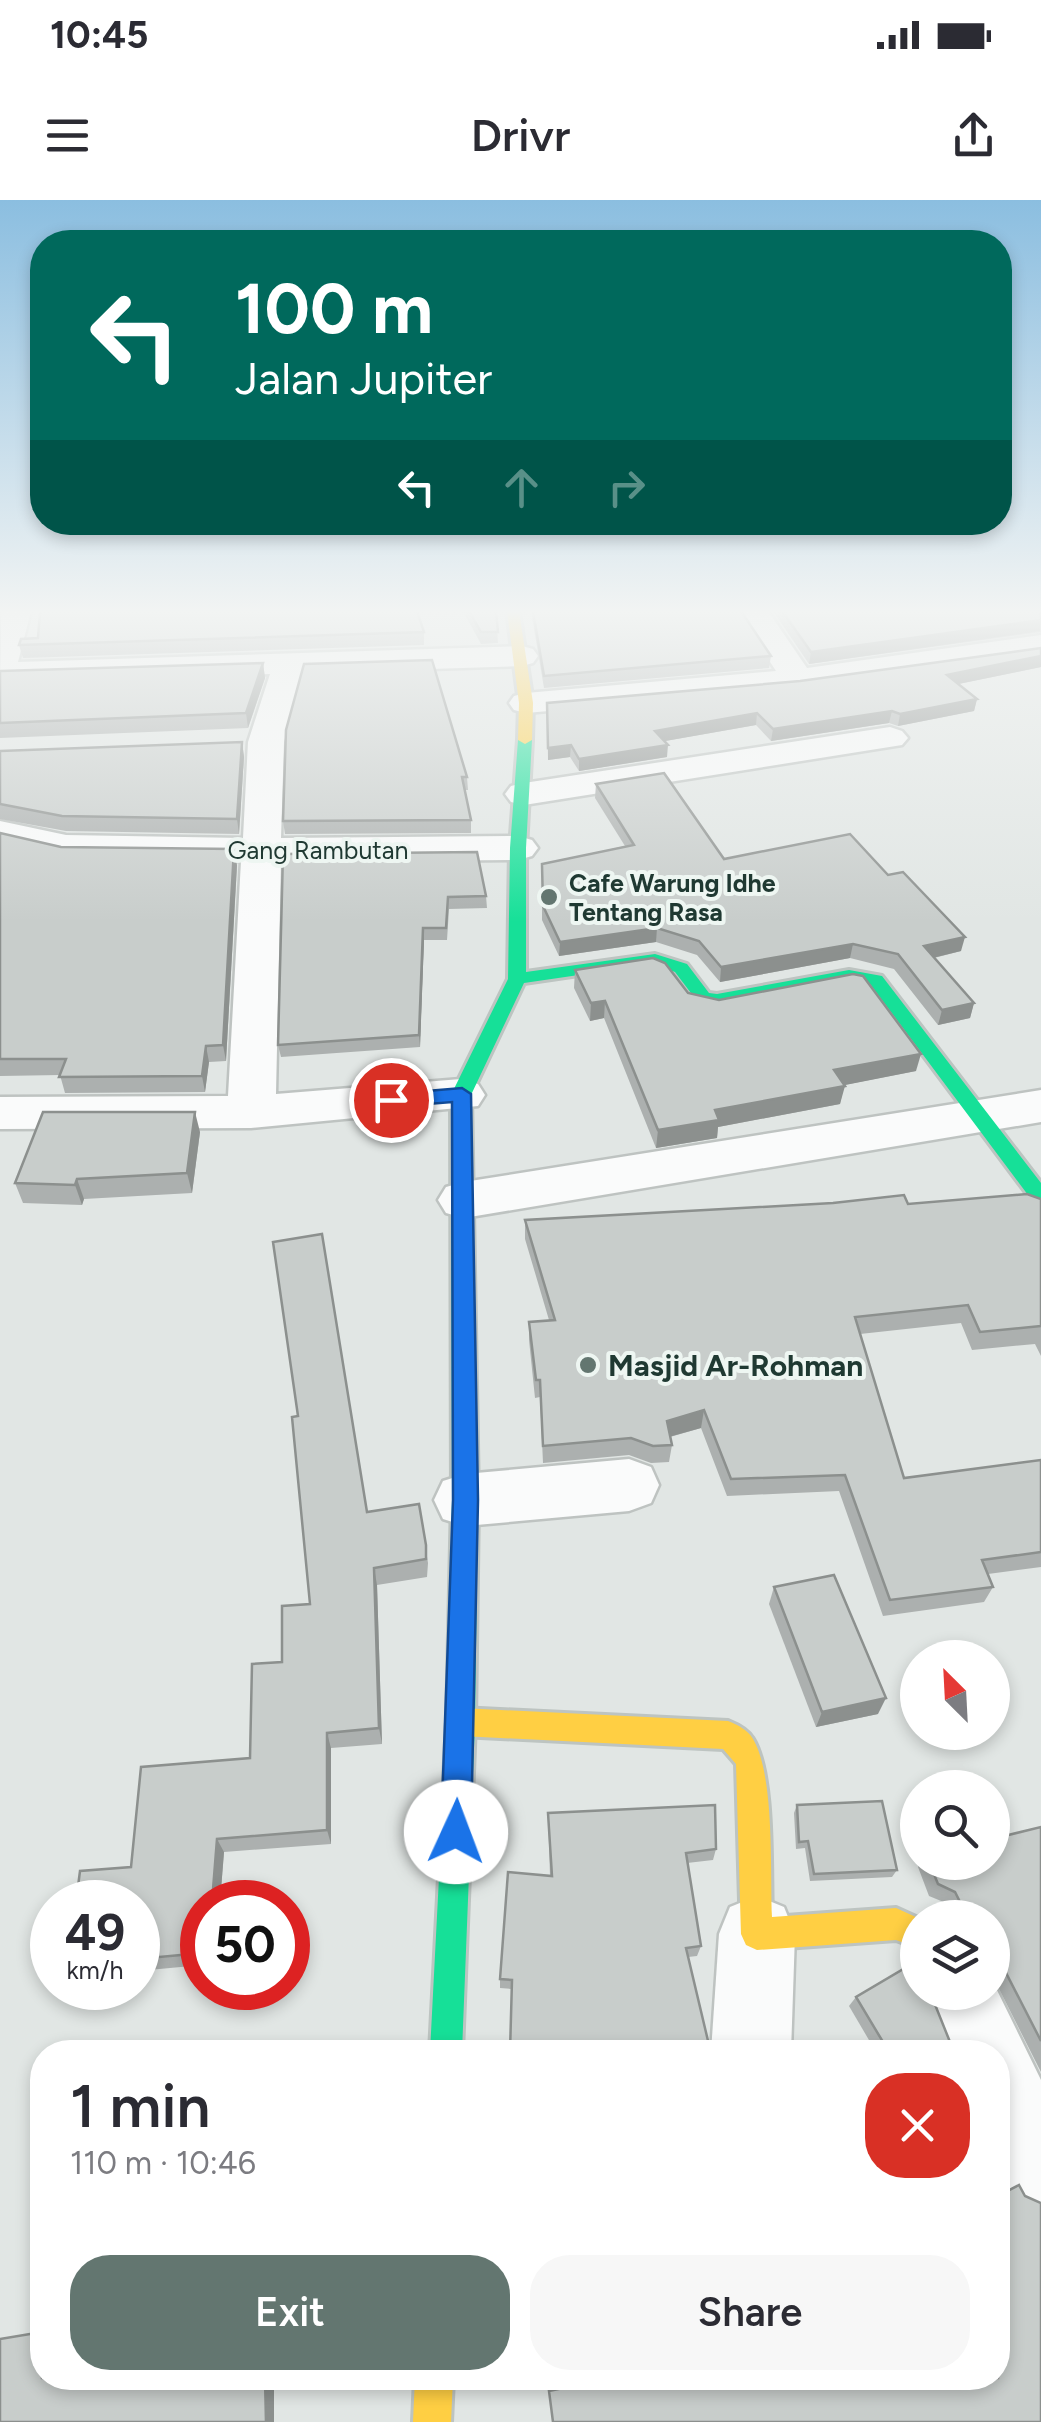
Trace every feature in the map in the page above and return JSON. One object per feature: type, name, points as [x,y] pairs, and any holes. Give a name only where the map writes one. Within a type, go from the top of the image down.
[{"type":"main road","points":[[447,2040],[461,1722],[465,1500],[462,1094],[518,979],[518,848],[526,715]]},
{"type":"main road","points":[[518,979],[655,959],[681,968],[699,994],[717,1000],[862,975],[876,980],[1041,1198]]},
{"type":"main road","points":[[461,1722],[722,1732],[733,1736],[747,1752],[750,1764],[757,1934],[900,1926]]},
{"type":"main road","points":[[432,2422],[433,2390]]},
{"type":"street","points":[[250,1112],[262,850],[248,743],[263,715]]},
{"type":"street","points":[[524,794],[890,738]]},
{"type":"street","name":"Gang Rambutan","points":[[0,833],[66,847],[518,848]]},
{"type":"street","points":[[0,1113],[250,1112],[462,1094]]},
{"type":"street","points":[[464,1200],[1041,1106]]},
{"type":"street","points":[[465,1500],[629,1486]]},
{"type":"street","points":[[752,2040],[757,1934]]},
{"type":"street","points":[[965,2010],[979,2040]]},
{"type":"street","points":[[1010,2105],[1041,2170]]},
{"type":"building","points":[[0,715],[204,715],[0,723]]},
{"type":"building","points":[[290,715],[448,715],[467,777],[462,777],[471,820],[283,821],[286,730]]},
{"type":"building","points":[[547,715],[747,715],[655,731],[668,745],[579,759],[571,745],[548,748]]},
{"type":"building","points":[[759,715],[868,715],[773,729]]},
{"type":"building","points":[[242,742],[237,819],[62,816],[0,804],[0,751]]},
{"type":"building","points":[[664,773],[724,859],[850,834],[888,875],[903,872],[965,937],[924,946],[974,1003],[942,1010],[898,954],[853,944],[721,967],[699,941],[657,928],[560,942],[543,906],[542,864],[634,845],[596,784]]},
{"type":"building","points":[[0,833],[61,847],[234,849],[223,1045],[206,1046],[202,1076],[59,1077],[66,1059],[0,1059]]},
{"type":"building","points":[[477,852],[486,896],[448,897],[446,928],[423,928],[419,1035],[278,1045],[283,854]]},
{"type":"building","points":[[653,958],[665,963],[688,993],[719,1000],[853,974],[863,976],[921,1054],[834,1070],[845,1086],[715,1110],[719,1120],[658,1130],[605,1001],[591,1003],[575,970]]},
{"type":"building","points":[[43,1112],[195,1112],[187,1173],[77,1179],[75,1185],[15,1183]]},
{"type":"building","points":[[1027,1194],[1041,1199],[1041,1326],[980,1332],[968,1305],[855,1317],[904,1478],[1041,1460],[1041,1552],[982,1560],[993,1587],[890,1600],[845,1475],[731,1479],[704,1410],[667,1421],[672,1445],[653,1446],[631,1438],[543,1446],[540,1380],[536,1380],[529,1322],[555,1320],[525,1220],[833,1203],[904,1195],[908,1204]]},
{"type":"building","points":[[322,1234],[367,1512],[419,1504],[426,1559],[374,1568],[379,1728],[327,1733],[327,1830],[217,1839],[214,1880],[180,1880],[180,1955],[160,1957],[160,1880],[79,1880],[80,1871],[131,1867],[141,1767],[250,1758],[252,1664],[282,1662],[282,1606],[310,1604],[292,1417],[298,1416],[273,1242]]},
{"type":"building","points":[[834,1575],[886,1698],[822,1712],[774,1587]]},
{"type":"building","points":[[882,1801],[897,1870],[814,1874],[808,1841],[799,1842],[797,1805]]},
{"type":"building","points":[[715,1805],[716,1849],[686,1853],[701,1946],[686,1948],[708,2040],[510,2040],[512,1980],[500,1979],[508,1872],[552,1876],[548,1813]]},
{"type":"building","points":[[1041,1827],[1041,2041],[1010,1981],[1010,1900],[959,1900],[955,1892],[936,1880],[1010,1880],[1010,1835]]},
{"type":"building","points":[[900,1971],[900,2010],[937,2010],[949,2040],[882,2040],[856,1997]]},
{"type":"building","points":[[1019,2185],[1025,2196],[1041,2203],[1041,2422],[553,2422],[549,2391],[554,2390],[1010,2390],[1010,2190]]},
{"type":"building","points":[[30,2334],[30,2390],[265,2390],[266,2422],[0,2422],[0,2339]]},
{"type":"traffic: fast","points":[[447,2040],[461,1722],[465,1500],[461,1095],[517,979],[518,848],[525,740]]},
{"type":"traffic: fast","points":[[517,979],[655,959],[681,968],[703,997],[717,1000],[849,975],[876,980],[1041,1198]]},
{"type":"traffic: slow","points":[[525,740],[526,715]]},
{"type":"traffic: slow","points":[[461,1722],[728,1735],[741,1744],[750,1764],[757,1934],[900,1926]]},
{"type":"traffic: slow","points":[[432,2422],[433,2390]]},
{"type":"place","name":"Cafe Warung Idhe Tentang Rasa","points":[[549,897]]},
{"type":"place","name":"Masjid Ar-Rohman","points":[[588,1365]]},
{"type":"route","points":[[391,1100],[462,1094],[465,1500],[456,1832]]}]
